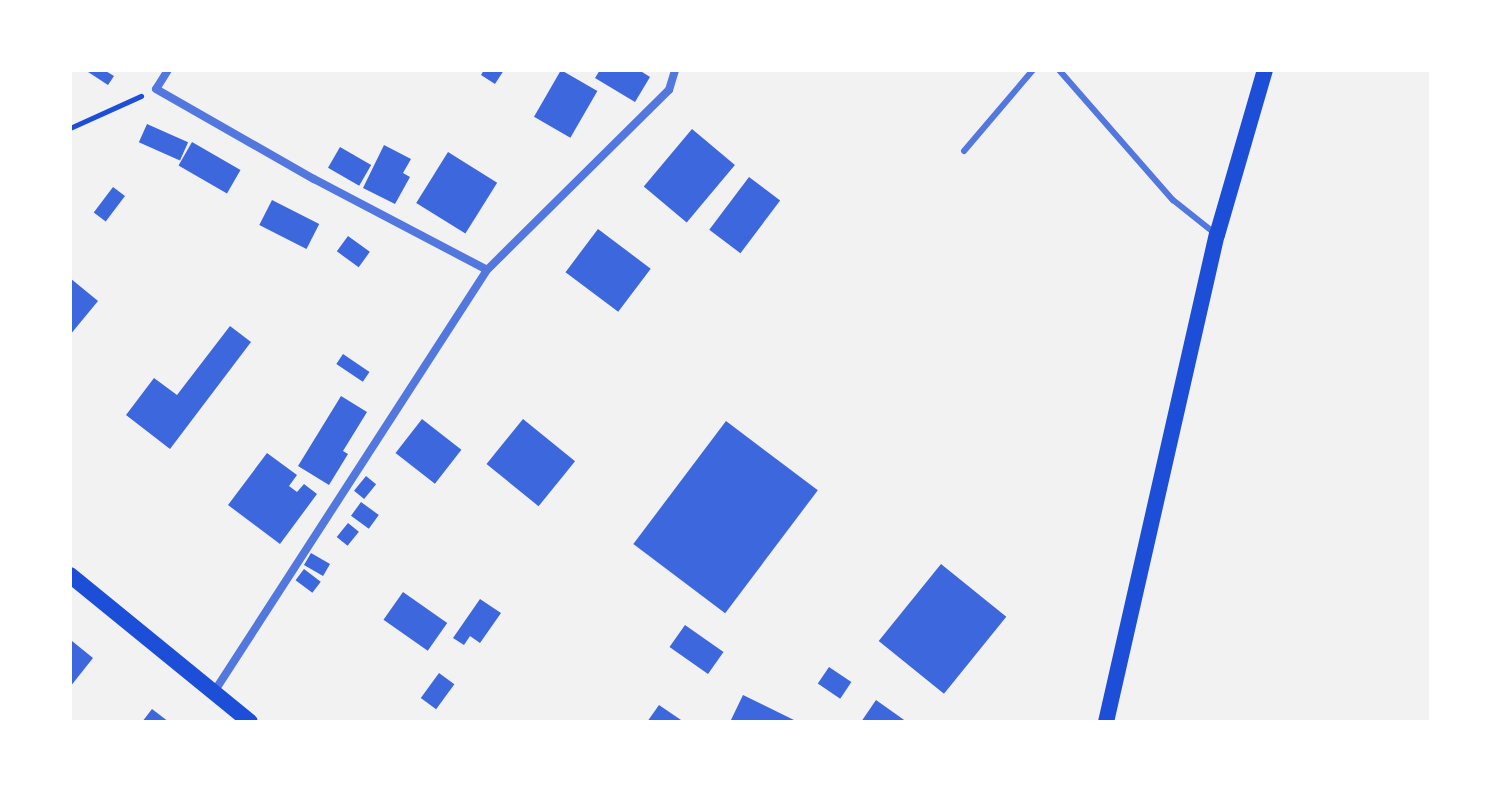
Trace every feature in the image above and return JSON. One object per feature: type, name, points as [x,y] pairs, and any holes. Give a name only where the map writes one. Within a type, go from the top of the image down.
[{"type":"main road","points":[[1106,722],[1217,235],[1265,70]]},
{"type":"main road","points":[[70,575],[250,722]]},
{"type":"street","points":[[168,70],[156,89],[314,179],[487,270]]},
{"type":"street","points":[[214,693],[487,270],[669,90],[675,70]]},
{"type":"lane","points":[[964,151],[1033,70]]},
{"type":"lane","points":[[1059,70],[1173,200],[1217,235]]},
{"type":"path","points":[[70,128],[156,89]]},
{"type":"building","points":[[85,70],[104,70],[114,76],[108,85]]},
{"type":"building","points":[[484,70],[504,70],[495,84],[481,75]]},
{"type":"building","points":[[561,70],[597,91],[570,138],[534,117]]},
{"type":"building","points":[[600,70],[639,70],[650,77],[635,102],[595,78]]},
{"type":"building","points":[[147,124],[188,142],[180,161],[139,142]]},
{"type":"building","points":[[692,129],[735,165],[687,222],[644,186]]},
{"type":"building","points":[[192,142],[240,170],[227,193],[178,165]]},
{"type":"building","points":[[384,145],[411,159],[403,173],[410,177],[395,204],[363,188]]},
{"type":"building","points":[[340,147],[371,165],[359,186],[328,168]]},
{"type":"building","points":[[448,152],[497,183],[465,234],[416,203]]},
{"type":"building","points":[[749,177],[780,200],[740,253],[709,230]]},
{"type":"building","points":[[113,187],[125,196],[106,222],[94,213]]},
{"type":"building","points":[[272,200],[319,224],[307,249],[259,225]]},
{"type":"building","points":[[598,229],[651,269],[618,312],[566,272]]},
{"type":"building","points":[[348,236],[370,252],[359,267],[337,251]]},
{"type":"building","points":[[70,278],[98,301],[70,335]]},
{"type":"building","points":[[230,326],[251,342],[170,449],[126,415],[154,378],[177,395]]},
{"type":"building","points":[[343,354],[370,372],[363,382],[336,364]]},
{"type":"building","points":[[341,396],[367,412],[343,451],[348,454],[329,485],[298,466]]},
{"type":"building","points":[[422,419],[461,450],[435,484],[396,453]]},
{"type":"building","points":[[523,419],[575,461],[539,506],[486,464]]},
{"type":"building","points":[[726,421],[818,490],[725,613],[633,544]]},
{"type":"building","points":[[267,453],[297,475],[289,486],[297,492],[304,484],[317,494],[280,544],[228,505]]},
{"type":"building","points":[[366,476],[376,484],[364,499],[354,491]]},
{"type":"building","points":[[361,502],[379,515],[369,529],[351,516]]},
{"type":"building","points":[[348,523],[359,532],[348,546],[337,537]]},
{"type":"building","points":[[311,553],[330,564],[323,576],[304,565]]},
{"type":"building","points":[[941,564],[1006,617],[944,694],[879,641]]},
{"type":"building","points":[[304,569],[321,582],[312,593],[296,580]]},
{"type":"building","points":[[403,592],[447,623],[428,651],[383,620]]},
{"type":"building","points":[[480,599],[501,613],[480,643],[470,636],[464,645],[453,638]]},
{"type":"building","points":[[685,625],[724,652],[708,674],[670,647]]},
{"type":"building","points":[[72,641],[93,658],[70,687],[70,644]]},
{"type":"building","points":[[829,667],[851,682],[840,699],[818,684]]},
{"type":"building","points":[[439,673],[454,684],[436,709],[421,698]]},
{"type":"building","points":[[743,695],[798,722],[730,722]]},
{"type":"building","points":[[876,700],[907,722],[861,722]]},
{"type":"building","points":[[659,705],[684,722],[647,722]]},
{"type":"building","points":[[152,709],[169,722],[142,722]]}]
